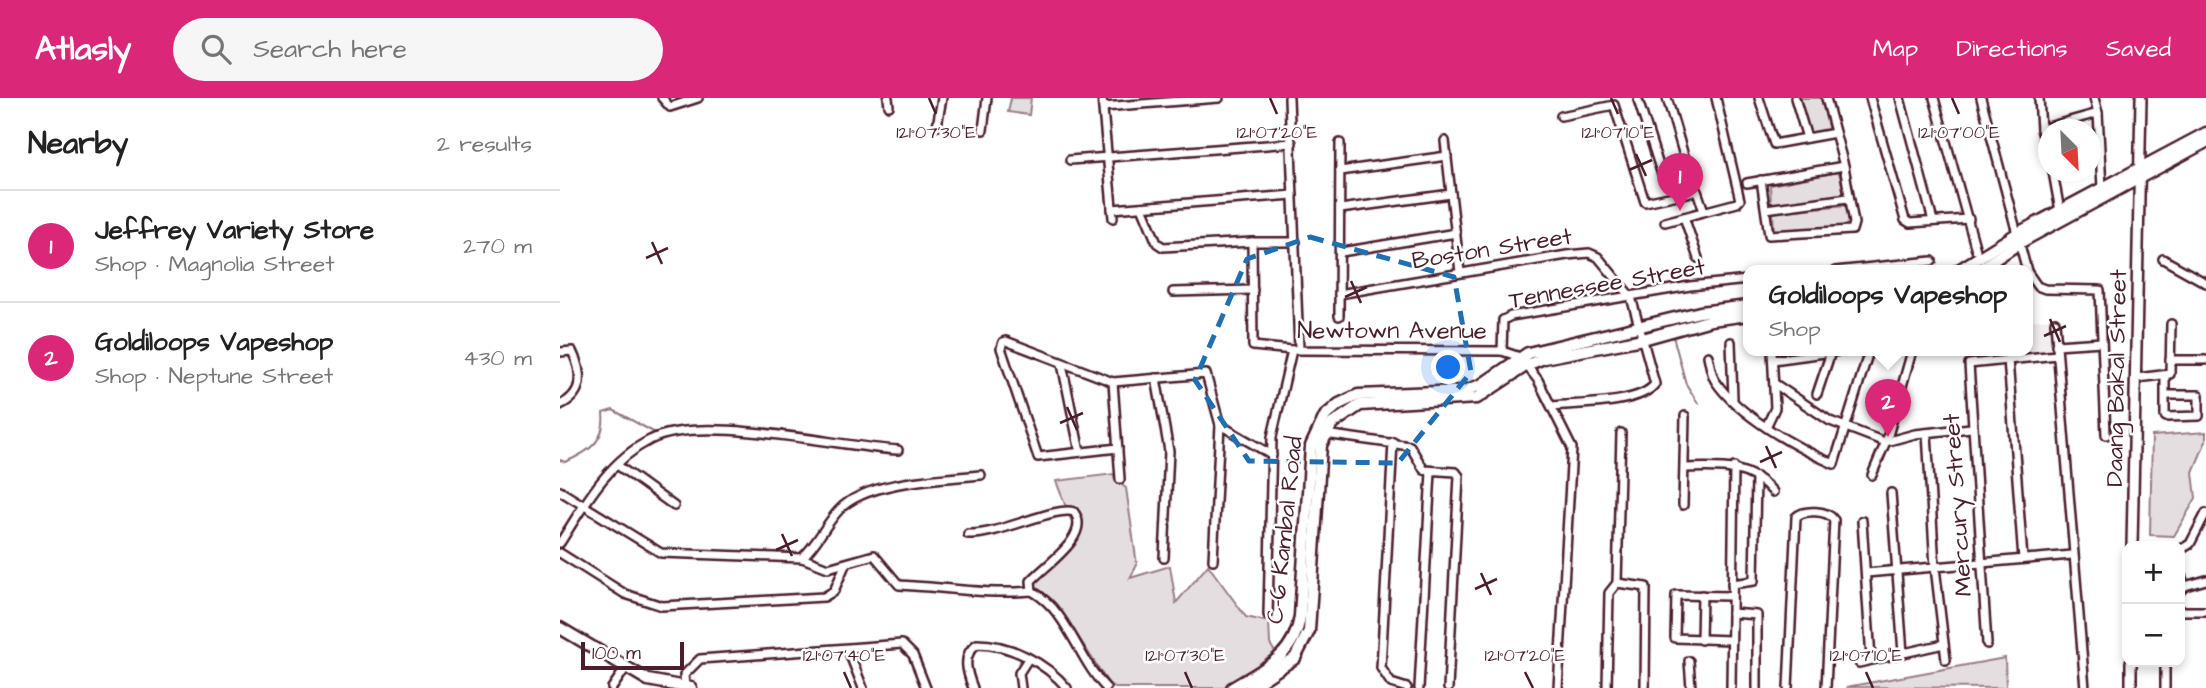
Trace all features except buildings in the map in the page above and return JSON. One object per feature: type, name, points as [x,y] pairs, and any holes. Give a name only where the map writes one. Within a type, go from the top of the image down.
[{"type":"main road","points":[[1985,265],[2060,211],[2102,188],[2140,174],[2206,133]]},
{"type":"main road","points":[[1968,265],[2206,142]]},
{"type":"main road","name":"C-6 Kambal Road","points":[[1641,333],[1700,312],[1743,307]]},
{"type":"main road","name":"C-6 Kambal Road","points":[[1250,688],[1284,668],[1304,646],[1310,624],[1311,446],[1320,424],[1332,409],[1348,399],[1366,393],[1452,392],[1474,388],[1523,361],[1641,333],[1743,316]]},
{"type":"main road","name":"C-6 Kambal Road","points":[[1232,688],[1277,660],[1294,642],[1300,616],[1319,460],[1325,435],[1339,417],[1360,405],[1477,398],[1523,361]]},
{"type":"main road","points":[[560,628],[625,669],[648,680],[691,688]]},
{"type":"street","points":[[662,98],[670,107],[698,98]]},
{"type":"street","points":[[937,126],[942,98]]},
{"type":"street","points":[[982,130],[987,98]]},
{"type":"street","points":[[1113,218],[1103,102],[1219,98]]},
{"type":"street","points":[[1268,615],[1272,455],[1277,413],[1296,349],[1296,242],[1289,98]]},
{"type":"street","points":[[1637,100],[1661,172],[1687,166],[1667,98]]},
{"type":"street","points":[[1664,222],[1740,200],[1716,98]]},
{"type":"street","points":[[1759,98],[1774,144],[1835,133]]},
{"type":"street","points":[[1796,98],[1807,138]]},
{"type":"street","points":[[1761,180],[1768,232],[1773,237],[1848,232],[1854,225],[1844,166],[1826,98]]},
{"type":"street","points":[[1870,98],[1905,220],[1910,223],[1969,219]]},
{"type":"street","points":[[1900,98],[1933,222]]},
{"type":"street","points":[[1934,98],[1976,250]]},
{"type":"street","points":[[1981,98],[2026,265]]},
{"type":"street","points":[[2039,98],[2040,119]]},
{"type":"street","points":[[2094,98],[2098,113],[2102,188]]},
{"type":"street","name":"Daang Bakal Street","points":[[2132,541],[2141,98]]},
{"type":"street","points":[[1561,117],[1614,105],[1643,199],[1647,202],[1697,191],[1703,211]]},
{"type":"street","points":[[2077,119],[2098,113]]},
{"type":"street","points":[[1446,141],[1460,272]]},
{"type":"street","points":[[1070,160],[1292,143]]},
{"type":"street","points":[[1339,316],[1340,143]]},
{"type":"street","points":[[1340,171],[1447,156]]},
{"type":"street","points":[[1746,183],[1844,166]]},
{"type":"street","points":[[2055,182],[2060,211]]},
{"type":"street","points":[[1340,209],[1451,194]]},
{"type":"street","points":[[1112,209],[1293,195]]},
{"type":"street","points":[[1766,209],[1848,198]]},
{"type":"street","points":[[1142,206],[1157,243],[1163,247],[1296,242]]},
{"type":"street","points":[[1684,217],[1698,258]]},
{"type":"street","points":[[1341,252],[1456,233]]},
{"type":"street","points":[[1173,292],[1253,290],[1252,242]]},
{"type":"street","name":"Boston Street","points":[[1339,294],[1460,272],[1589,253],[1598,257],[1631,297]]},
{"type":"street","points":[[2163,260],[2206,283]]},
{"type":"street","points":[[1893,265],[1932,261]]},
{"type":"street","points":[[2033,279],[2045,289],[2100,290],[2106,435]]},
{"type":"street","name":"Tennessee Street","points":[[1502,351],[1502,326],[1506,317],[1678,288],[1743,281]]},
{"type":"street","name":"Newtown Avenue","points":[[1253,290],[1253,346],[1296,349],[1502,351],[1523,361]]},
{"type":"street","points":[[1552,406],[1627,399],[1654,386],[1655,379],[1631,297]]},
{"type":"street","points":[[2055,322],[2085,688]]},
{"type":"street","points":[[2137,378],[2169,374],[2171,324]]},
{"type":"street","points":[[1118,448],[1038,457],[1001,348],[1006,341],[1114,382],[1206,374],[1220,425],[1213,561]]},
{"type":"street","points":[[1731,342],[1733,399]]},
{"type":"street","points":[[2056,345],[2102,342]]},
{"type":"street","points":[[560,352],[572,351],[580,382],[575,397],[560,405]]},
{"type":"street","points":[[2023,559],[2008,359],[2057,355]]},
{"type":"street","points":[[1708,356],[1714,380],[1733,399],[1766,427],[1807,453],[1834,464],[1868,356]]},
{"type":"street","points":[[1766,427],[1775,408],[1773,356]]},
{"type":"street","points":[[1817,394],[1833,356]]},
{"type":"street","points":[[1872,475],[1885,442],[1911,356]]},
{"type":"street","name":"Mercury Street","points":[[1987,644],[1971,428],[1969,364],[2008,359]]},
{"type":"street","points":[[2170,360],[2206,360]]},
{"type":"street","points":[[1523,361],[1552,406],[1571,445],[1558,688]]},
{"type":"street","points":[[1062,364],[1080,452]]},
{"type":"street","points":[[2165,376],[2165,395],[2166,417],[2199,415],[2199,395],[2165,395]]},
{"type":"street","points":[[1156,378],[1169,451],[1164,558]]},
{"type":"street","points":[[1114,382],[1120,479]]},
{"type":"street","points":[[1774,384],[1846,429],[1885,442],[1971,428]]},
{"type":"street","points":[[1683,505],[1685,416]]},
{"type":"street","points":[[1220,425],[1272,455]]},
{"type":"street","points":[[560,543],[597,486],[617,465],[650,439],[671,433],[705,430],[830,440],[898,450]]},
{"type":"street","points":[[1607,688],[1609,593],[1617,583],[1621,433]]},
{"type":"street","points":[[1922,434],[1945,660]]},
{"type":"street","points":[[1325,435],[1410,446],[1422,468],[1432,472],[1458,474],[1448,688]]},
{"type":"street","points":[[1393,442],[1381,668],[1390,685],[1406,688]]},
{"type":"street","points":[[617,465],[674,506]]},
{"type":"street","points":[[1685,468],[1734,467],[1756,477],[1773,492]]},
{"type":"street","points":[[1731,688],[1734,467]]},
{"type":"street","points":[[1419,688],[1432,472]]},
{"type":"street","points":[[803,558],[819,540],[839,509],[870,491],[981,475]]},
{"type":"street","points":[[1732,584],[1754,581],[1756,477]]},
{"type":"street","points":[[560,491],[661,553],[803,558],[823,567],[845,565],[874,555],[899,585],[956,587],[988,593],[1031,591],[1055,608],[1079,652],[1106,688]]},
{"type":"street","points":[[1891,493],[1903,653]]},
{"type":"street","points":[[968,534],[999,532],[1058,511],[1074,512],[1078,523],[1074,535],[1052,562],[1031,581],[1031,591]]},
{"type":"street","points":[[1788,688],[1796,517],[1805,512],[1828,514],[1834,520],[1826,688]]},
{"type":"street","points":[[2185,547],[2190,544],[2206,513]]},
{"type":"street","points":[[1862,521],[1871,659]]},
{"type":"street","points":[[560,553],[625,594],[662,606],[824,597],[834,591],[845,565]]},
{"type":"street","points":[[1866,573],[2072,555]]},
{"type":"street","points":[[2185,588],[2206,580]]},
{"type":"street","points":[[1617,583],[1646,587],[1645,688]]},
{"type":"street","points":[[1731,596],[1676,595],[1675,638],[1731,640]]},
{"type":"street","points":[[1701,640],[1702,595]]},
{"type":"street","points":[[2185,611],[2206,611]]},
{"type":"street","points":[[1732,613],[1757,615],[1757,688]]},
{"type":"street","points":[[685,687],[684,675],[700,659],[902,644],[907,648],[926,688]]},
{"type":"street","points":[[973,688],[966,660],[970,650],[977,644],[1000,646],[1043,666],[1067,688]]},
{"type":"street","points":[[1859,663],[1944,645]]},
{"type":"street","points":[[848,650],[863,688]]},
{"type":"street","points":[[1021,688],[1019,673],[1028,659]]},
{"type":"street","points":[[1689,661],[1691,688]]},
{"type":"street","points":[[2131,667],[2131,688]]},
{"type":"street","points":[[2165,667],[2165,688]]},
{"type":"street","points":[[612,688],[625,669]]},
{"type":"highlighted area","points":[[1310,237],[1454,277],[1471,372],[1398,463],[1249,461],[1195,380],[1247,259]]},
{"type":"shaded area","points":[[1011,98],[1031,98],[1029,115],[1008,112]]},
{"type":"shaded area","points":[[1800,98],[1821,98],[1829,131],[1809,134]]},
{"type":"shaded area","points":[[1839,172],[1845,198],[1771,204],[1770,185]]},
{"type":"shaded area","points":[[1847,205],[1852,227],[1774,232],[1773,212]]},
{"type":"shaded area","points":[[2052,319],[2054,351],[2033,352],[2033,321]]},
{"type":"shaded area","points":[[2206,432],[2206,441],[2193,472],[2196,498],[2174,536],[2150,535],[2152,436]]},
{"type":"shaded area","points":[[1114,474],[1115,480],[1126,488],[1137,565],[1130,578],[1170,566],[1176,603],[1208,565],[1246,617],[1269,622],[1270,644],[1275,652],[1227,688],[1115,688],[1108,683],[1063,613],[1032,587],[1078,538],[1056,481]]},
{"type":"shaded area","points":[[2005,658],[2006,688],[1846,687]]},
{"type":"waterway","points":[[1673,336],[1686,384],[1698,403]]},
{"type":"waterway","points":[[560,460],[565,462],[574,458],[594,444],[602,431],[603,413],[613,410],[657,434]]},
{"type":"place","name":"Jeffrey Variety Store","points":[[1680,211]]},
{"type":"place","name":"Goldiloops Vapeshop","points":[[1888,437]]}]
